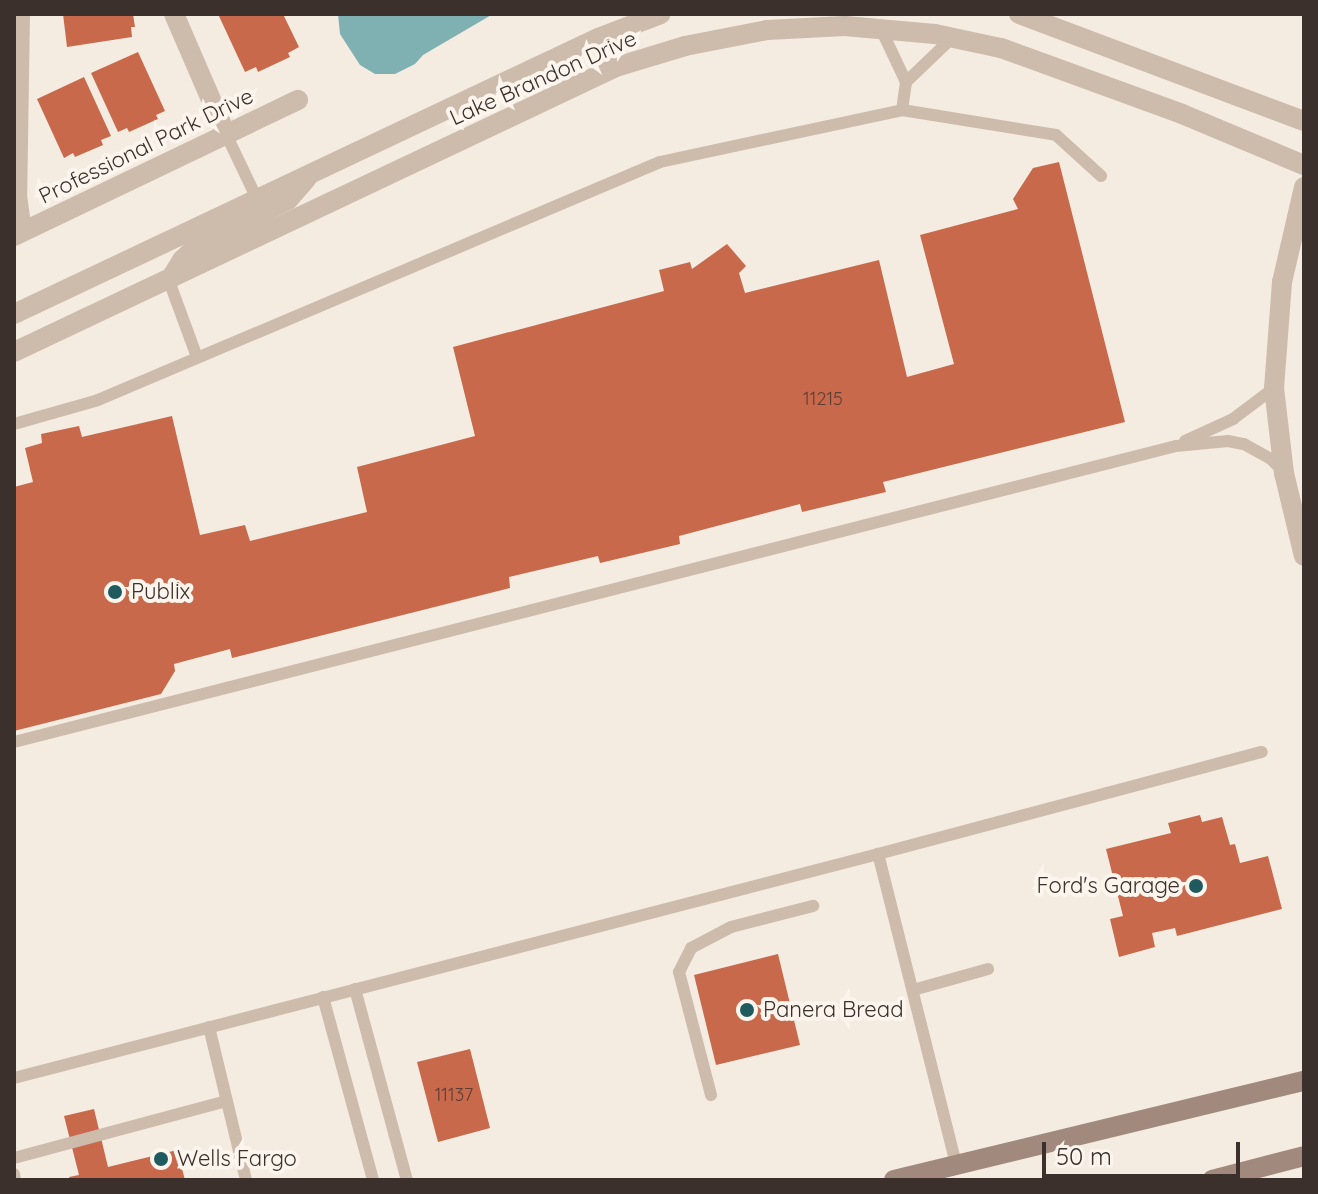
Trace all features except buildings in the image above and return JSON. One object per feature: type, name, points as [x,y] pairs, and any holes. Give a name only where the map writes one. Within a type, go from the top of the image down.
[{"type":"main road","points":[[894,1180],[1304,1081]]},
{"type":"main road","points":[[1212,1180],[1304,1156]]},
{"type":"street","points":[[18,234],[20,14]]},
{"type":"street","points":[[174,14],[226,134]]},
{"type":"street","name":"Lake Brandon Drive","points":[[14,314],[598,38],[661,14]]},
{"type":"street","points":[[1019,14],[1304,121]]},
{"type":"street","name":"Lake Brandon Drive","points":[[14,352],[616,67],[685,46],[767,30],[845,20],[881,29],[1001,48],[1067,69],[1304,165]]},
{"type":"street","name":"Professional Park Drive","points":[[18,234],[298,100]]},
{"type":"street","points":[[169,281],[182,260],[199,244],[288,200],[314,170]]},
{"type":"street","points":[[1304,187],[1282,282],[1274,388],[1284,473],[1304,556]]},
{"type":"lane","points":[[881,29],[906,82],[902,110]]},
{"type":"lane","points":[[906,82],[952,38]]},
{"type":"lane","points":[[14,424],[98,400],[660,162],[902,110],[1056,135],[1101,176]]},
{"type":"lane","points":[[226,134],[257,199]]},
{"type":"lane","points":[[169,281],[197,357]]},
{"type":"lane","points":[[1176,446],[1233,419],[1274,388]]},
{"type":"lane","points":[[14,742],[1176,446],[1228,441],[1244,444],[1271,459],[1284,473]]},
{"type":"lane","points":[[14,1078],[1262,752]]},
{"type":"lane","points":[[878,854],[956,1164]]},
{"type":"lane","points":[[711,1095],[679,972],[691,948],[731,927],[813,906]]},
{"type":"lane","points":[[913,990],[988,969]]},
{"type":"lane","points":[[355,989],[407,1180]]},
{"type":"lane","points":[[323,997],[373,1180]]},
{"type":"lane","points":[[209,1027],[246,1180]]},
{"type":"lane","points":[[14,1158],[227,1101]]},
{"type":"water","points":[[338,14],[493,14],[423,55],[415,64],[395,74],[375,74],[360,65],[340,34]]},
{"type":"place","name":"Publix","points":[[115,592]]},
{"type":"place","name":"Ford's Garage","points":[[1196,886]]},
{"type":"place","name":"Panera Bread","points":[[747,1010]]},
{"type":"place","name":"Wells Fargo","points":[[161,1159]]}]
